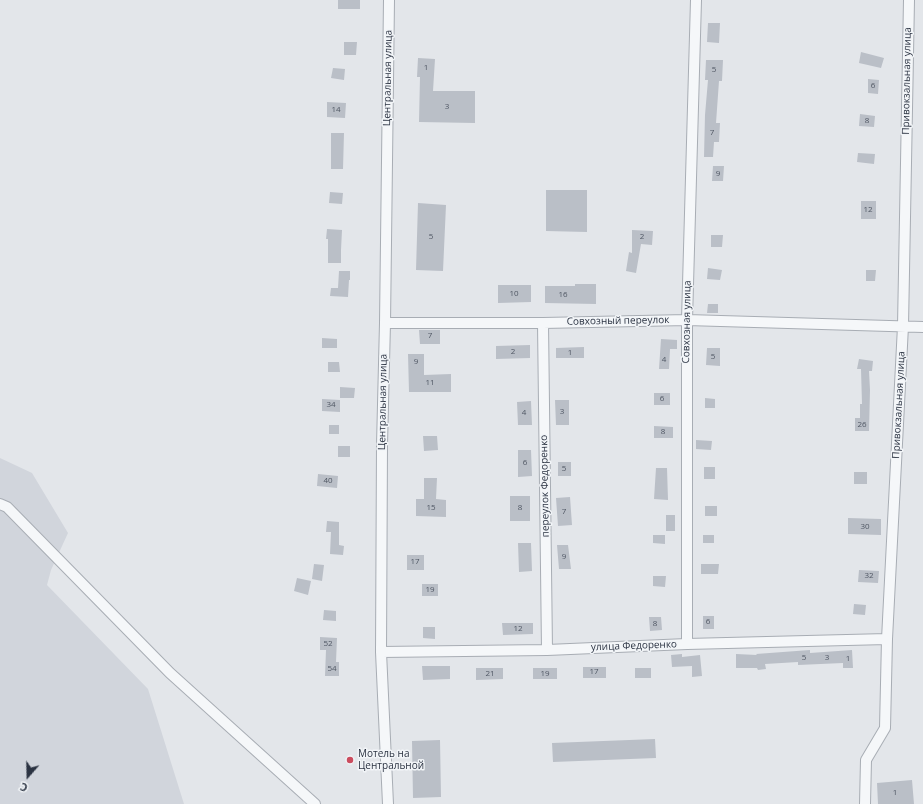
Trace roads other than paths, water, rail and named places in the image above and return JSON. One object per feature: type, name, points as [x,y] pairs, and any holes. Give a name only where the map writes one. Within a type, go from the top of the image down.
[{"type":"street","name":"Центральная улица","points":[[388,804],[381,652],[382,445],[389,0]]},
{"type":"street","name":"Совхозная улица","points":[[687,644],[687,320],[696,0]]},
{"type":"street","name":"Привокзальная улица","points":[[865,804],[866,760],[885,728],[887,639],[903,326],[909,0]]},
{"type":"street","name":"Совхозный переулок","points":[[385,323],[543,323],[687,320],[923,327]]},
{"type":"street","name":"переулок Федоренко","points":[[543,323],[547,650]]},
{"type":"street","points":[[0,504],[7,507],[170,673],[315,804]]},
{"type":"street","name":"улица Федоренко","points":[[381,652],[547,650],[687,644],[887,639]]},
{"type":"place","name":"Мотель на Центральной","points":[[350,760]]}]
